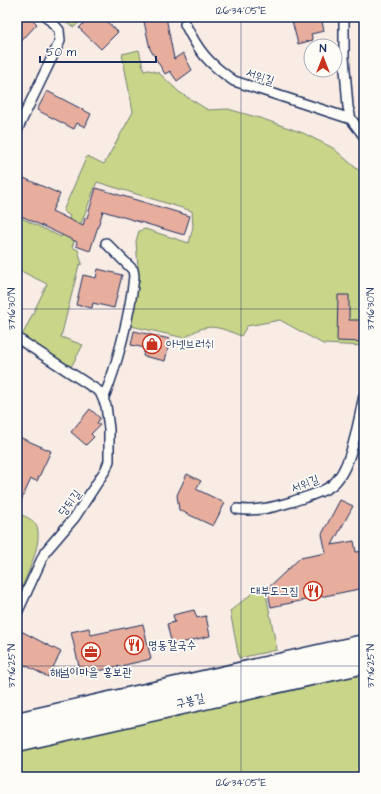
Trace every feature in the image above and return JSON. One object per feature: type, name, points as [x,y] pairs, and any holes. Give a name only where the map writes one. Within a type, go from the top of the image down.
[{"type":"street","name":"구봉길","points":[[17,724],[364,646]]},
{"type":"street","name":"구봉길","points":[[17,740],[364,662]]},
{"type":"lane","points":[[17,130],[60,41],[59,30],[47,17]]},
{"type":"lane","points":[[344,17],[344,57],[351,119],[364,136]]},
{"type":"lane","name":"서위길","points":[[185,24],[202,54],[220,72],[234,81],[351,119]]},
{"type":"lane","name":"당뒤길","points":[[17,614],[45,552],[75,517],[106,469],[109,461],[109,429],[104,397],[115,365],[134,276],[133,270],[106,243]]},
{"type":"lane","points":[[17,338],[94,387],[104,397]]},
{"type":"lane","name":"서위길","points":[[237,509],[245,510],[271,507],[318,493],[331,486],[339,479],[349,458],[364,396]]},
{"type":"green space","points":[[56,17],[86,17],[74,27]]},
{"type":"green space","points":[[139,50],[144,71],[149,70],[159,73],[179,92],[208,110],[228,109],[303,133],[333,148],[364,175],[364,346],[323,344],[280,320],[247,326],[241,336],[213,327],[200,329],[185,338],[131,326],[139,281],[136,241],[139,231],[145,229],[189,243],[193,227],[192,211],[97,182],[72,247],[78,250],[82,264],[79,265],[61,337],[83,345],[71,367],[37,347],[22,336],[47,284],[17,269],[17,216],[61,237],[70,216],[63,211],[87,156],[104,164],[133,112],[122,54]]},
{"type":"green space","points":[[17,513],[36,524],[38,534],[32,563],[17,598]]},
{"type":"green space","points":[[264,584],[277,650],[239,658],[230,611]]},
{"type":"green space","points":[[364,669],[364,777],[17,777],[17,747]]},
{"type":"building","points":[[21,17],[30,17],[37,24],[17,46],[17,22]]},
{"type":"building","points":[[90,17],[102,17],[118,32],[101,49],[79,28]]},
{"type":"building","points":[[143,17],[166,17],[174,59],[183,53],[192,70],[177,81],[170,71],[165,74],[150,49]]},
{"type":"building","points":[[291,17],[321,17],[324,31],[311,34],[312,38],[303,38],[303,43],[298,44]]},
{"type":"building","points":[[47,91],[91,114],[85,127],[77,123],[74,129],[37,110]]},
{"type":"building","points":[[17,175],[60,194],[52,211],[83,226],[96,188],[190,216],[184,235],[103,211],[90,251],[76,246],[77,242],[17,214]]},
{"type":"building","points":[[98,269],[122,275],[114,308],[93,303],[92,308],[76,305],[83,275],[96,278]]},
{"type":"building","points":[[338,295],[349,295],[349,320],[364,320],[363,342],[337,341]]},
{"type":"building","points":[[134,331],[170,339],[165,361],[143,356],[145,348],[131,345]]},
{"type":"building","points":[[90,409],[100,418],[97,423],[100,425],[91,434],[94,437],[86,445],[71,432]]},
{"type":"building","points":[[17,436],[51,451],[37,481],[31,479],[17,509]]},
{"type":"building","points":[[187,474],[201,481],[196,489],[225,503],[213,526],[179,510],[177,495]]},
{"type":"building","points":[[340,500],[353,506],[332,545],[354,541],[356,552],[364,551],[364,588],[271,607],[267,589],[300,558],[326,553],[322,534]]},
{"type":"building","points":[[194,610],[197,618],[206,616],[210,636],[172,645],[167,624],[175,622],[173,615]]},
{"type":"building","points":[[143,624],[151,659],[81,675],[71,632],[89,628],[91,635]]},
{"type":"building","points":[[21,631],[61,652],[48,677],[17,661],[17,639]]},
{"type":"place","name":"아넷브러쉬","points":[[152,344]]},
{"type":"place","name":"대부도그집","points":[[313,591]]},
{"type":"place","name":"명동칼국수","points":[[134,645]]},
{"type":"place","name":"해넘이마을 홍보관","points":[[91,652]]}]
